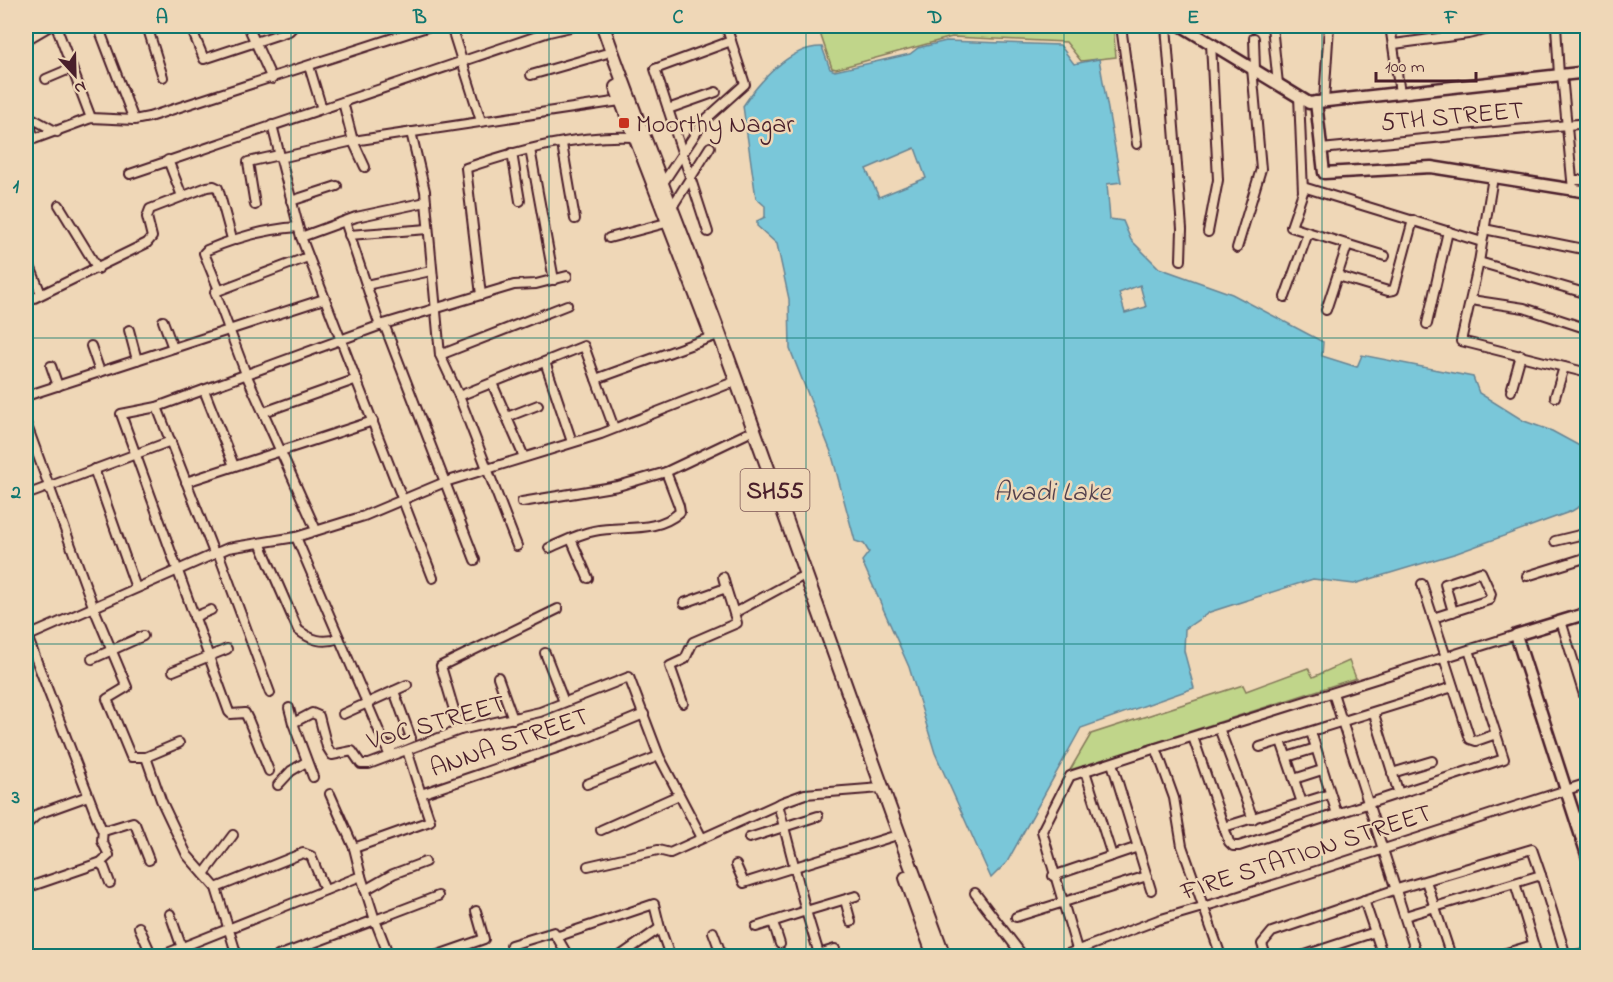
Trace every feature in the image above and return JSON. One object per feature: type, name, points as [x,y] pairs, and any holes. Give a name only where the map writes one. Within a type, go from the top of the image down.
[{"type":"main road","name":"SH55","points":[[594,26],[666,223],[732,382],[746,434],[799,578],[877,788],[944,957]]},
{"type":"main road","name":"SH55","points":[[603,26],[672,207],[877,788],[891,837],[934,957]]},
{"type":"street","points":[[26,40],[50,26]]},
{"type":"street","points":[[56,26],[91,118]]},
{"type":"street","points":[[98,26],[134,120]]},
{"type":"street","points":[[147,26],[163,77]]},
{"type":"street","points":[[248,26],[272,79]]},
{"type":"street","points":[[192,30],[204,59],[288,31],[294,26]]},
{"type":"street","points":[[26,113],[34,139],[91,118],[134,120],[272,79],[430,26]]},
{"type":"street","points":[[451,26],[481,121]]},
{"type":"street","points":[[130,174],[462,61],[575,26]]},
{"type":"street","points":[[663,183],[704,121],[746,84],[726,26]]},
{"type":"street","points":[[1121,26],[1137,144]]},
{"type":"street","points":[[1166,26],[1182,229],[1181,260]]},
{"type":"street","points":[[1182,26],[1309,103],[1587,72]]},
{"type":"street","points":[[1272,26],[1278,84]]},
{"type":"street","points":[[1329,26],[1320,102],[1324,172],[1431,167],[1493,177],[1573,185],[1587,192]]},
{"type":"street","points":[[1390,26],[1400,93]]},
{"type":"street","points":[[1394,44],[1468,34],[1503,26]]},
{"type":"street","points":[[1556,26],[1573,185]]},
{"type":"street","points":[[1237,248],[1261,169],[1253,69],[1254,38]]},
{"type":"street","points":[[708,232],[656,69],[731,40]]},
{"type":"street","points":[[1208,232],[1218,180],[1211,43]]},
{"type":"street","points":[[531,75],[604,54]]},
{"type":"street","points":[[309,66],[322,109]]},
{"type":"street","points":[[46,79],[72,68]]},
{"type":"street","points":[[668,109],[716,92]]},
{"type":"street","points":[[1299,96],[1303,187],[1291,227],[1385,256]]},
{"type":"street","points":[[255,205],[248,162],[353,141],[620,101]]},
{"type":"street","points":[[343,102],[353,141],[365,167]]},
{"type":"street","points":[[26,113],[57,132]]},
{"type":"street","name":"5TH STREET","points":[[1321,149],[1587,123]]},
{"type":"street","points":[[272,125],[308,257],[433,578]]},
{"type":"street","points":[[411,132],[426,202],[440,355],[459,396],[517,546]]},
{"type":"street","points":[[481,295],[466,168],[512,153],[602,135],[634,137]]},
{"type":"street","points":[[562,144],[575,219]]},
{"type":"street","points":[[672,207],[711,147]]},
{"type":"street","points":[[530,149],[554,279]]},
{"type":"street","points":[[512,153],[520,201]]},
{"type":"street","points":[[168,160],[182,196]]},
{"type":"street","points":[[1493,177],[1479,262],[1461,340],[1587,373]]},
{"type":"street","points":[[1573,185],[1587,180]]},
{"type":"street","points":[[26,302],[98,269],[151,240],[152,234],[148,221],[150,209],[207,186],[218,188],[232,239]]},
{"type":"street","points":[[291,201],[337,186]]},
{"type":"street","points":[[1303,187],[1482,242]]},
{"type":"street","points":[[301,237],[345,221],[426,202]]},
{"type":"street","points":[[59,205],[98,269]]},
{"type":"street","points":[[1338,276],[1388,291],[1394,290],[1413,220]]},
{"type":"street","points":[[345,221],[366,285],[475,560]]},
{"type":"street","points":[[609,238],[666,223]]},
{"type":"street","points":[[219,291],[204,253],[232,239],[271,228],[298,227]]},
{"type":"street","points":[[349,235],[428,229]]},
{"type":"street","points":[[1484,229],[1587,250]]},
{"type":"street","points":[[1427,324],[1448,231]]},
{"type":"street","points":[[1285,297],[1308,233]]},
{"type":"street","points":[[1326,310],[1347,246]]},
{"type":"street","points":[[26,256],[41,294]]},
{"type":"street","points":[[308,257],[215,292],[246,374],[316,530]]},
{"type":"street","points":[[1479,262],[1587,294]]},
{"type":"street","points":[[366,285],[431,271]]},
{"type":"street","points":[[268,771],[249,719],[245,713],[231,714],[229,712],[121,414],[157,407],[382,325],[514,285],[567,276]]},
{"type":"street","points":[[26,396],[324,299]]},
{"type":"street","points":[[1471,300],[1524,308],[1587,329]]},
{"type":"street","points":[[440,355],[567,305]]},
{"type":"street","points":[[163,321],[173,348]]},
{"type":"street","points":[[129,330],[137,360]]},
{"type":"street","points":[[596,379],[712,337]]},
{"type":"street","points":[[91,346],[100,372]]},
{"type":"street","points":[[459,396],[584,346],[614,428]]},
{"type":"street","points":[[1511,391],[1521,355]]},
{"type":"street","points":[[545,362],[572,442]]},
{"type":"street","points":[[51,366],[58,386]]},
{"type":"street","points":[[1555,398],[1564,367]]},
{"type":"street","points":[[264,412],[357,379]]},
{"type":"street","points":[[26,888],[100,863],[109,855],[102,841],[103,830],[26,637],[228,548],[296,537],[364,516],[445,482],[614,428],[732,382]]},
{"type":"street","points":[[492,383],[524,457]]},
{"type":"street","points":[[204,390],[234,466]]},
{"type":"street","points":[[507,417],[538,405]]},
{"type":"street","points":[[157,407],[270,693]]},
{"type":"street","points":[[186,482],[373,421]]},
{"type":"street","points":[[26,423],[29,443],[127,687],[107,699],[131,757],[146,757],[178,743]]},
{"type":"street","points":[[522,502],[618,486],[666,472],[746,434]]},
{"type":"street","points":[[26,495],[171,441]]},
{"type":"street","points":[[94,469],[136,588]]},
{"type":"street","points":[[549,548],[594,531],[654,525],[673,518],[680,512],[666,472]]},
{"type":"street","points":[[1555,541],[1587,533]]},
{"type":"street","points":[[296,537],[388,754]]},
{"type":"street","points":[[571,539],[588,579]]},
{"type":"street","points":[[260,543],[298,630],[311,639],[324,642],[339,638]]},
{"type":"street","points":[[1527,576],[1587,557]]},
{"type":"street","points":[[1433,618],[1453,612],[1491,598],[1484,574],[1481,572],[1445,584],[1453,612]]},
{"type":"street","points":[[683,703],[670,666],[685,659],[693,642],[735,626],[734,613],[723,577]]},
{"type":"street","points":[[734,613],[799,578]]},
{"type":"street","points":[[1422,584],[1470,739],[1476,741],[1496,734]]},
{"type":"street","points":[[684,603],[726,588]]},
{"type":"street","points":[[460,730],[441,666],[558,609]]},
{"type":"street","points":[[194,617],[211,610]]},
{"type":"street","points":[[1078,954],[1060,901],[1042,831],[1070,776],[1587,613]]},
{"type":"street","points":[[1561,621],[1587,708]]},
{"type":"street","points":[[1516,635],[1587,858]]},
{"type":"street","points":[[92,659],[143,636]]},
{"type":"street","points":[[172,671],[227,649]]},
{"type":"street","points":[[1193,737],[1229,842],[1233,846],[1239,846],[1504,759],[1470,650]]},
{"type":"street","points":[[545,653],[564,702]]},
{"type":"street","points":[[498,677],[513,719]]},
{"type":"street","name":"VOC STREET","points":[[293,723],[295,720],[316,713],[332,755],[352,751],[361,764],[460,730],[513,719],[629,677],[644,714]]},
{"type":"street","points":[[343,714],[407,685]]},
{"type":"street","points":[[1260,747],[1374,714],[1453,687]]},
{"type":"street","points":[[388,754],[392,746],[411,738],[394,691]]},
{"type":"street","points":[[1333,693],[1418,957]]},
{"type":"street","points":[[289,708],[313,777]]},
{"type":"street","points":[[644,714],[659,756],[702,838]]},
{"type":"street","name":"ANNA STREET","points":[[354,848],[430,820],[421,794],[586,738],[644,714]]},
{"type":"street","points":[[1374,714],[1399,794]]},
{"type":"street","points":[[1219,729],[1253,819]]},
{"type":"street","points":[[1311,732],[1337,814]]},
{"type":"street","points":[[1281,741],[1302,803]]},
{"type":"street","points":[[1156,748],[1174,798],[1182,846],[1221,957]]},
{"type":"street","points":[[1287,757],[1316,748]]},
{"type":"street","points":[[407,750],[421,794]]},
{"type":"street","points":[[587,784],[659,756]]},
{"type":"street","points":[[146,757],[161,800],[187,855],[216,888],[237,957]]},
{"type":"street","points":[[1392,773],[1432,761]]},
{"type":"street","points":[[278,785],[291,771],[306,762]]},
{"type":"street","points":[[1112,763],[1151,890]]},
{"type":"street","points":[[1294,779],[1322,770]]},
{"type":"street","points":[[1085,771],[1112,856]]},
{"type":"street","name":"FIRE STATION STREET","points":[[1062,957],[1078,954],[1158,920],[1205,907],[1587,783]]},
{"type":"street","points":[[588,866],[657,850],[670,853],[805,794],[877,788]]},
{"type":"street","points":[[330,794],[354,848],[365,890],[389,957]]},
{"type":"street","points":[[1224,827],[1330,794]]},
{"type":"street","points":[[601,830],[680,795]]},
{"type":"street","points":[[26,825],[38,814],[88,796]]},
{"type":"street","points":[[778,804],[816,956],[835,949]]},
{"type":"street","points":[[749,838],[818,816]]},
{"type":"street","points":[[103,830],[135,824],[149,860]]},
{"type":"street","points":[[204,874],[232,835]]},
{"type":"street","points":[[736,865],[743,883],[795,869],[891,837]]},
{"type":"street","points":[[1053,876],[1138,847]]},
{"type":"street","points":[[1266,957],[1262,944],[1272,932],[1397,889],[1532,849],[1566,957]]},
{"type":"street","points":[[216,888],[307,854],[311,856],[325,891]]},
{"type":"street","points":[[365,890],[393,874],[425,862]]},
{"type":"street","points":[[100,863],[110,883]]},
{"type":"street","points":[[1405,916],[1541,875]]},
{"type":"street","points":[[160,957],[361,876]]},
{"type":"street","points":[[1016,918],[1060,901],[1147,876]]},
{"type":"street","points":[[1426,881],[1451,957]]},
{"type":"street","points":[[1515,883],[1537,957]]},
{"type":"street","points":[[975,893],[1023,957]]},
{"type":"street","points":[[278,957],[438,896]]},
{"type":"street","points":[[756,927],[856,896]]},
{"type":"street","points":[[845,900],[851,922]]},
{"type":"street","points":[[1364,900],[1383,957]]},
{"type":"street","points":[[556,937],[654,904],[670,957]]},
{"type":"street","points":[[441,955],[484,939],[476,911]]},
{"type":"street","points":[[170,914],[182,948]]},
{"type":"street","points":[[773,922],[780,944]]},
{"type":"street","points":[[139,927],[152,957]]},
{"type":"street","points":[[620,957],[660,928]]},
{"type":"street","points":[[511,945],[554,932],[566,956]]},
{"type":"street","points":[[713,932],[722,957]]},
{"type":"street","points":[[1302,957],[1375,932]]},
{"type":"street","points":[[1496,957],[1533,945]]},
{"type":"street","points":[[1571,957],[1587,952]]},
{"type":"green space","points":[[833,26],[1113,26],[1116,57],[1081,61],[1066,42],[952,37],[836,69],[832,68],[820,33]]},
{"type":"green space","points":[[1349,661],[1356,678],[1070,770],[1091,734],[1243,685],[1246,691],[1308,668],[1313,677]]},
{"type":"water","name":"Avadi Lake","points":[[946,41],[1060,45],[1074,64],[1099,59],[1121,182],[1107,184],[1110,219],[1123,221],[1131,240],[1159,268],[1232,294],[1323,342],[1322,356],[1357,367],[1362,355],[1473,377],[1479,393],[1524,421],[1552,431],[1587,450],[1587,502],[1572,511],[1457,553],[1354,584],[1313,579],[1210,612],[1185,629],[1184,651],[1194,688],[1081,728],[1007,862],[991,878],[935,753],[909,667],[862,561],[869,552],[864,544],[855,541],[831,452],[790,349],[789,299],[777,244],[757,226],[757,221],[765,217],[765,206],[756,198],[743,106],[776,67],[798,52],[810,48],[822,47],[830,69],[835,71],[910,54],[918,48]],"holes":[[[915,148],[926,178],[879,197],[866,169]],[[1140,285],[1146,307],[1125,313],[1119,293]]]},
{"type":"place","name":"Moorthy Nagar","points":[[624,123]]}]
